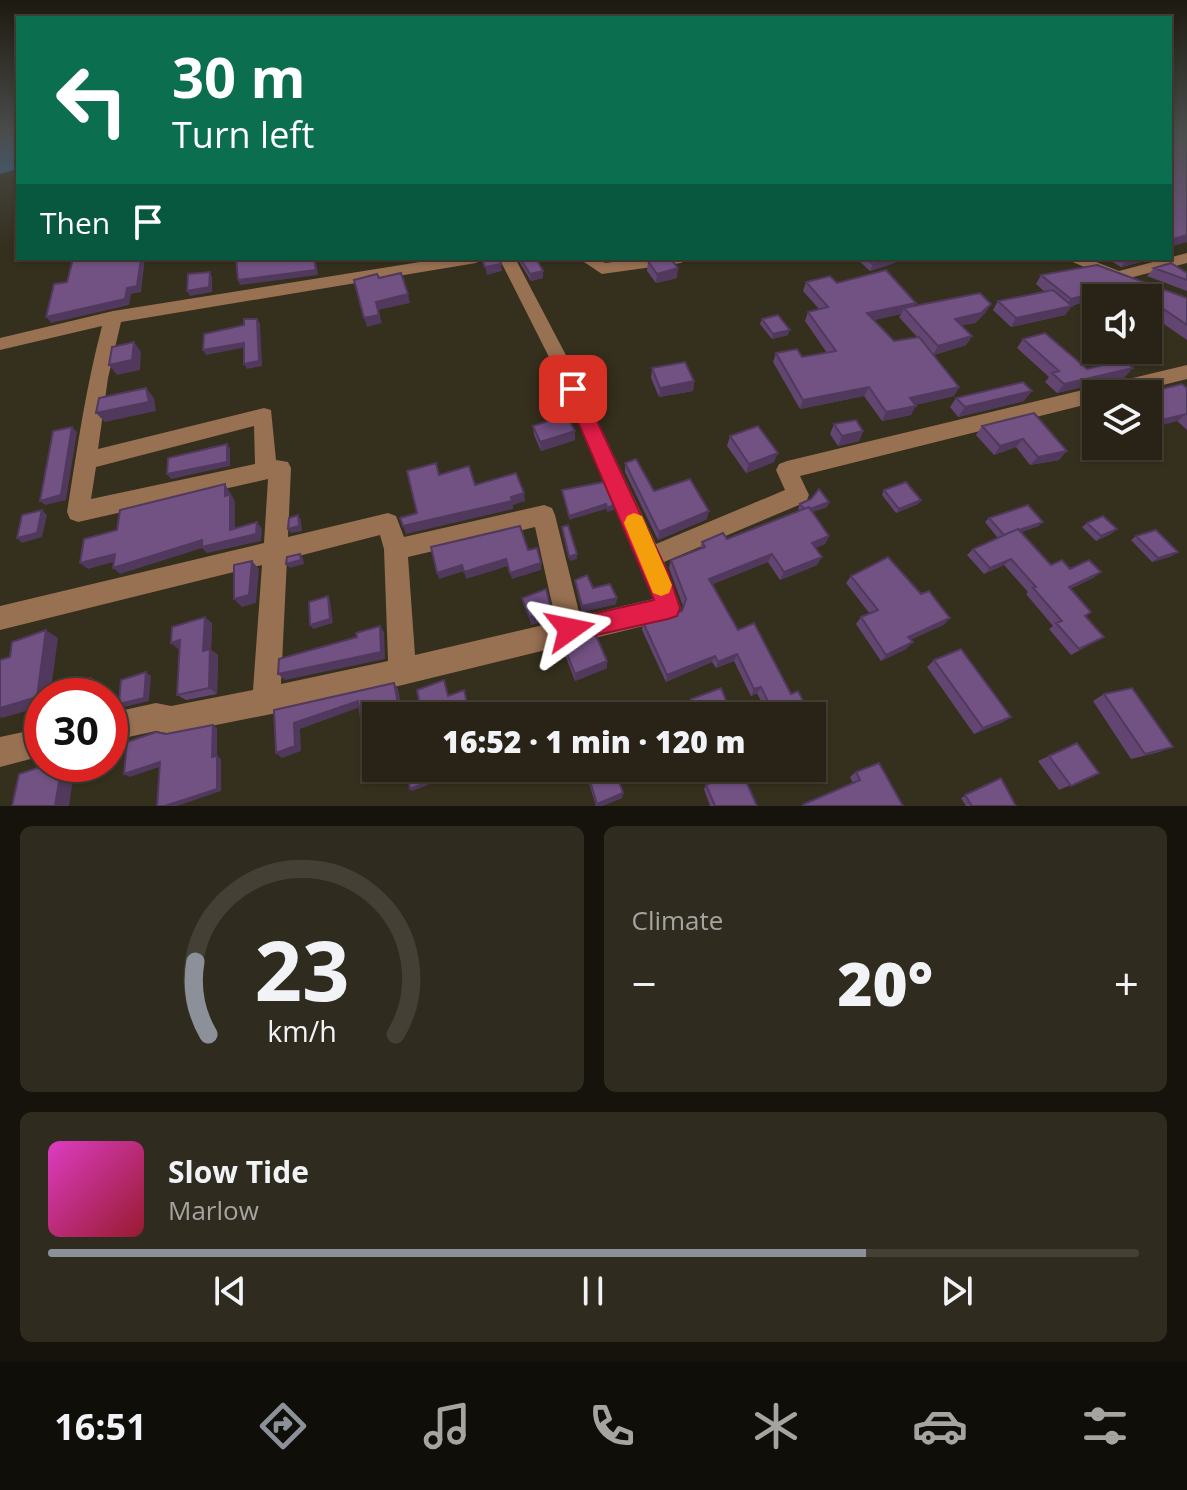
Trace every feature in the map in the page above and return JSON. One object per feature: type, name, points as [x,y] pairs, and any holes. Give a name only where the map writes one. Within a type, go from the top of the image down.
[{"type":"street","points":[[1118,276],[1187,258]]},
{"type":"street","points":[[0,344],[113,317],[464,260]]},
{"type":"street","points":[[128,723],[156,717],[171,720],[266,701],[668,608],[650,557],[560,361],[508,260]]},
{"type":"street","points":[[589,260],[602,269],[667,260]]},
{"type":"street","points":[[1076,260],[1139,284]]},
{"type":"street","points":[[113,317],[98,378],[78,512],[280,468],[266,701]]},
{"type":"street","points":[[1154,380],[1187,372]]},
{"type":"street","points":[[650,557],[798,495],[787,470],[1082,398]]},
{"type":"street","points":[[85,461],[264,416],[266,471]]},
{"type":"street","points":[[396,549],[544,515],[570,629]]},
{"type":"street","points":[[0,618],[388,523],[396,549],[402,670]]},
{"type":"street","points":[[0,752],[24,746]]},
{"type":"building","points":[[1172,172],[1187,172],[1187,235],[1172,239]]},
{"type":"building","points":[[71,260],[141,260],[137,286],[127,288],[125,299],[46,317],[54,284],[67,282]]},
{"type":"building","points":[[236,260],[314,260],[316,270],[238,280]]},
{"type":"building","points":[[482,260],[500,260],[501,264],[485,267]]},
{"type":"building","points":[[521,260],[537,260],[543,271],[530,274]]},
{"type":"building","points":[[672,260],[678,268],[657,274],[648,261]]},
{"type":"building","points":[[1171,263],[1187,273],[1187,280],[1154,268]]},
{"type":"building","points":[[1097,265],[1149,284],[1082,284],[1082,296],[1071,299],[1041,275]]},
{"type":"building","points":[[886,270],[916,303],[867,313],[894,341],[919,337],[959,387],[910,398],[916,406],[886,412],[869,387],[803,400],[776,353],[797,349],[802,357],[836,351],[808,312],[828,307],[806,282],[830,276],[837,283]]},
{"type":"building","points":[[210,272],[209,287],[187,291],[188,274]]},
{"type":"building","points":[[401,273],[408,294],[376,302],[379,315],[364,318],[354,280],[377,274],[379,278]]},
{"type":"building","points":[[1162,289],[1187,298],[1187,325],[1162,308]]},
{"type":"building","points":[[1053,290],[1072,306],[1016,318],[998,301]]},
{"type":"building","points":[[980,293],[991,304],[981,313],[955,319],[972,336],[938,346],[904,308]]},
{"type":"building","points":[[778,315],[790,330],[773,334],[762,319]]},
{"type":"building","points":[[244,319],[257,319],[259,361],[244,364],[244,343],[203,350],[204,334],[244,325]]},
{"type":"building","points":[[1045,333],[1087,369],[1107,364],[1128,364],[1133,368],[1064,384],[1052,373],[1059,371],[1023,339]]},
{"type":"building","points":[[134,342],[132,360],[109,365],[112,347]]},
{"type":"building","points":[[685,362],[694,381],[660,388],[652,368]]},
{"type":"building","points":[[1023,382],[1032,391],[965,407],[956,398]]},
{"type":"building","points":[[1182,384],[1187,388],[1187,414],[1162,420],[1162,389]]},
{"type":"building","points":[[146,388],[149,402],[96,413],[99,398]]},
{"type":"building","points":[[1034,413],[1067,451],[1038,457],[1023,439],[1000,446],[982,426]]},
{"type":"building","points":[[566,415],[575,431],[540,442],[533,426]]},
{"type":"building","points":[[856,420],[863,431],[842,436],[834,424]]},
{"type":"building","points":[[758,426],[778,453],[749,464],[730,436]]},
{"type":"building","points":[[72,427],[61,495],[40,501],[53,431]]},
{"type":"building","points":[[227,444],[227,462],[167,474],[168,458]]},
{"type":"building","points":[[636,459],[654,491],[690,479],[709,511],[659,532],[625,463]]},
{"type":"building","points":[[436,463],[439,475],[469,466],[475,485],[516,473],[524,493],[511,497],[512,501],[403,526],[400,518],[417,513],[407,471]]},
{"type":"building","points":[[604,482],[614,505],[607,508],[606,504],[569,516],[562,490]]},
{"type":"building","points":[[906,482],[921,500],[899,509],[884,490]]},
{"type":"building","points":[[225,484],[225,496],[230,494],[230,530],[257,522],[256,534],[202,547],[202,540],[113,568],[115,554],[80,563],[84,539],[117,530],[120,510]]},
{"type":"building","points":[[819,489],[829,502],[804,509],[800,504],[811,499]]},
{"type":"building","points":[[1028,505],[1043,522],[1004,535],[989,518]]},
{"type":"building","points":[[809,507],[829,536],[812,543],[822,557],[784,572],[772,554],[709,579],[738,630],[754,623],[791,694],[798,691],[804,702],[768,702],[761,687],[754,689],[737,654],[718,662],[715,656],[667,675],[643,622],[682,611],[686,599],[671,560],[705,547],[702,542],[723,533],[727,539]]},
{"type":"building","points":[[42,510],[37,533],[17,538],[22,515]]},
{"type":"building","points":[[298,515],[299,526],[288,529],[289,518]]},
{"type":"building","points":[[1103,516],[1117,529],[1101,536],[1087,523]]},
{"type":"building","points":[[568,525],[577,554],[569,557],[562,527]]},
{"type":"building","points":[[520,526],[528,550],[537,548],[541,563],[510,573],[506,559],[464,572],[462,565],[437,573],[431,547]]},
{"type":"building","points":[[1018,529],[1051,565],[1062,560],[1070,569],[1089,560],[1101,572],[1069,587],[1091,612],[1085,616],[1104,637],[1079,649],[1056,623],[1062,621],[1011,559],[990,568],[973,549]]},
{"type":"building","points":[[1156,530],[1178,552],[1158,558],[1136,536]]},
{"type":"building","points":[[300,554],[301,560],[286,564],[287,557]]},
{"type":"building","points":[[888,557],[921,594],[929,591],[950,618],[908,637],[913,642],[886,655],[861,617],[878,610],[851,576]]},
{"type":"building","points":[[252,561],[249,595],[234,599],[234,565]]},
{"type":"building","points":[[587,575],[593,588],[610,584],[617,598],[582,606],[575,580]]},
{"type":"building","points":[[546,589],[552,612],[529,617],[522,598]]},
{"type":"building","points":[[328,596],[330,619],[310,625],[309,602]]},
{"type":"building","points":[[205,617],[203,651],[210,649],[209,688],[177,695],[180,640],[171,643],[172,627]]},
{"type":"building","points":[[380,626],[381,652],[278,674],[279,659],[357,637],[356,633]]},
{"type":"building","points":[[46,630],[40,678],[24,678],[24,701],[0,708],[0,660],[10,657],[12,642]]},
{"type":"building","points":[[595,633],[607,661],[575,674],[562,641]]},
{"type":"building","points":[[961,649],[1011,717],[983,728],[934,660]]},
{"type":"building","points":[[146,672],[144,698],[128,702],[127,678]]},
{"type":"building","points":[[444,680],[448,696],[464,690],[467,702],[419,702],[417,690]]},
{"type":"building","points":[[394,683],[398,702],[362,702],[362,724],[358,701],[294,723],[295,746],[276,753],[274,710]]},
{"type":"building","points":[[721,688],[727,702],[692,702],[691,699]]},
{"type":"building","points":[[1132,688],[1173,747],[1145,754],[1104,694]]},
{"type":"building","points":[[213,725],[212,757],[217,756],[217,789],[157,806],[160,762],[128,773],[128,742],[156,732],[166,734]]},
{"type":"building","points":[[1077,743],[1099,773],[1071,786],[1049,756]]},
{"type":"building","points":[[879,763],[903,806],[805,806],[860,780],[856,772]]},
{"type":"building","points":[[24,772],[24,782],[59,782],[55,806],[12,806],[19,774]]},
{"type":"building","points":[[1001,778],[1016,806],[972,806],[965,795]]},
{"type":"building","points":[[409,782],[425,782],[425,783],[410,789]]},
{"type":"building","points":[[590,782],[619,782],[623,793],[597,804]]},
{"type":"building","points":[[713,782],[746,782],[757,806],[715,806],[706,785]]},
{"type":"slow traffic","points":[[634,523],[661,585]]},
{"type":"route","points":[[570,629],[668,608],[658,575],[573,389]]}]
